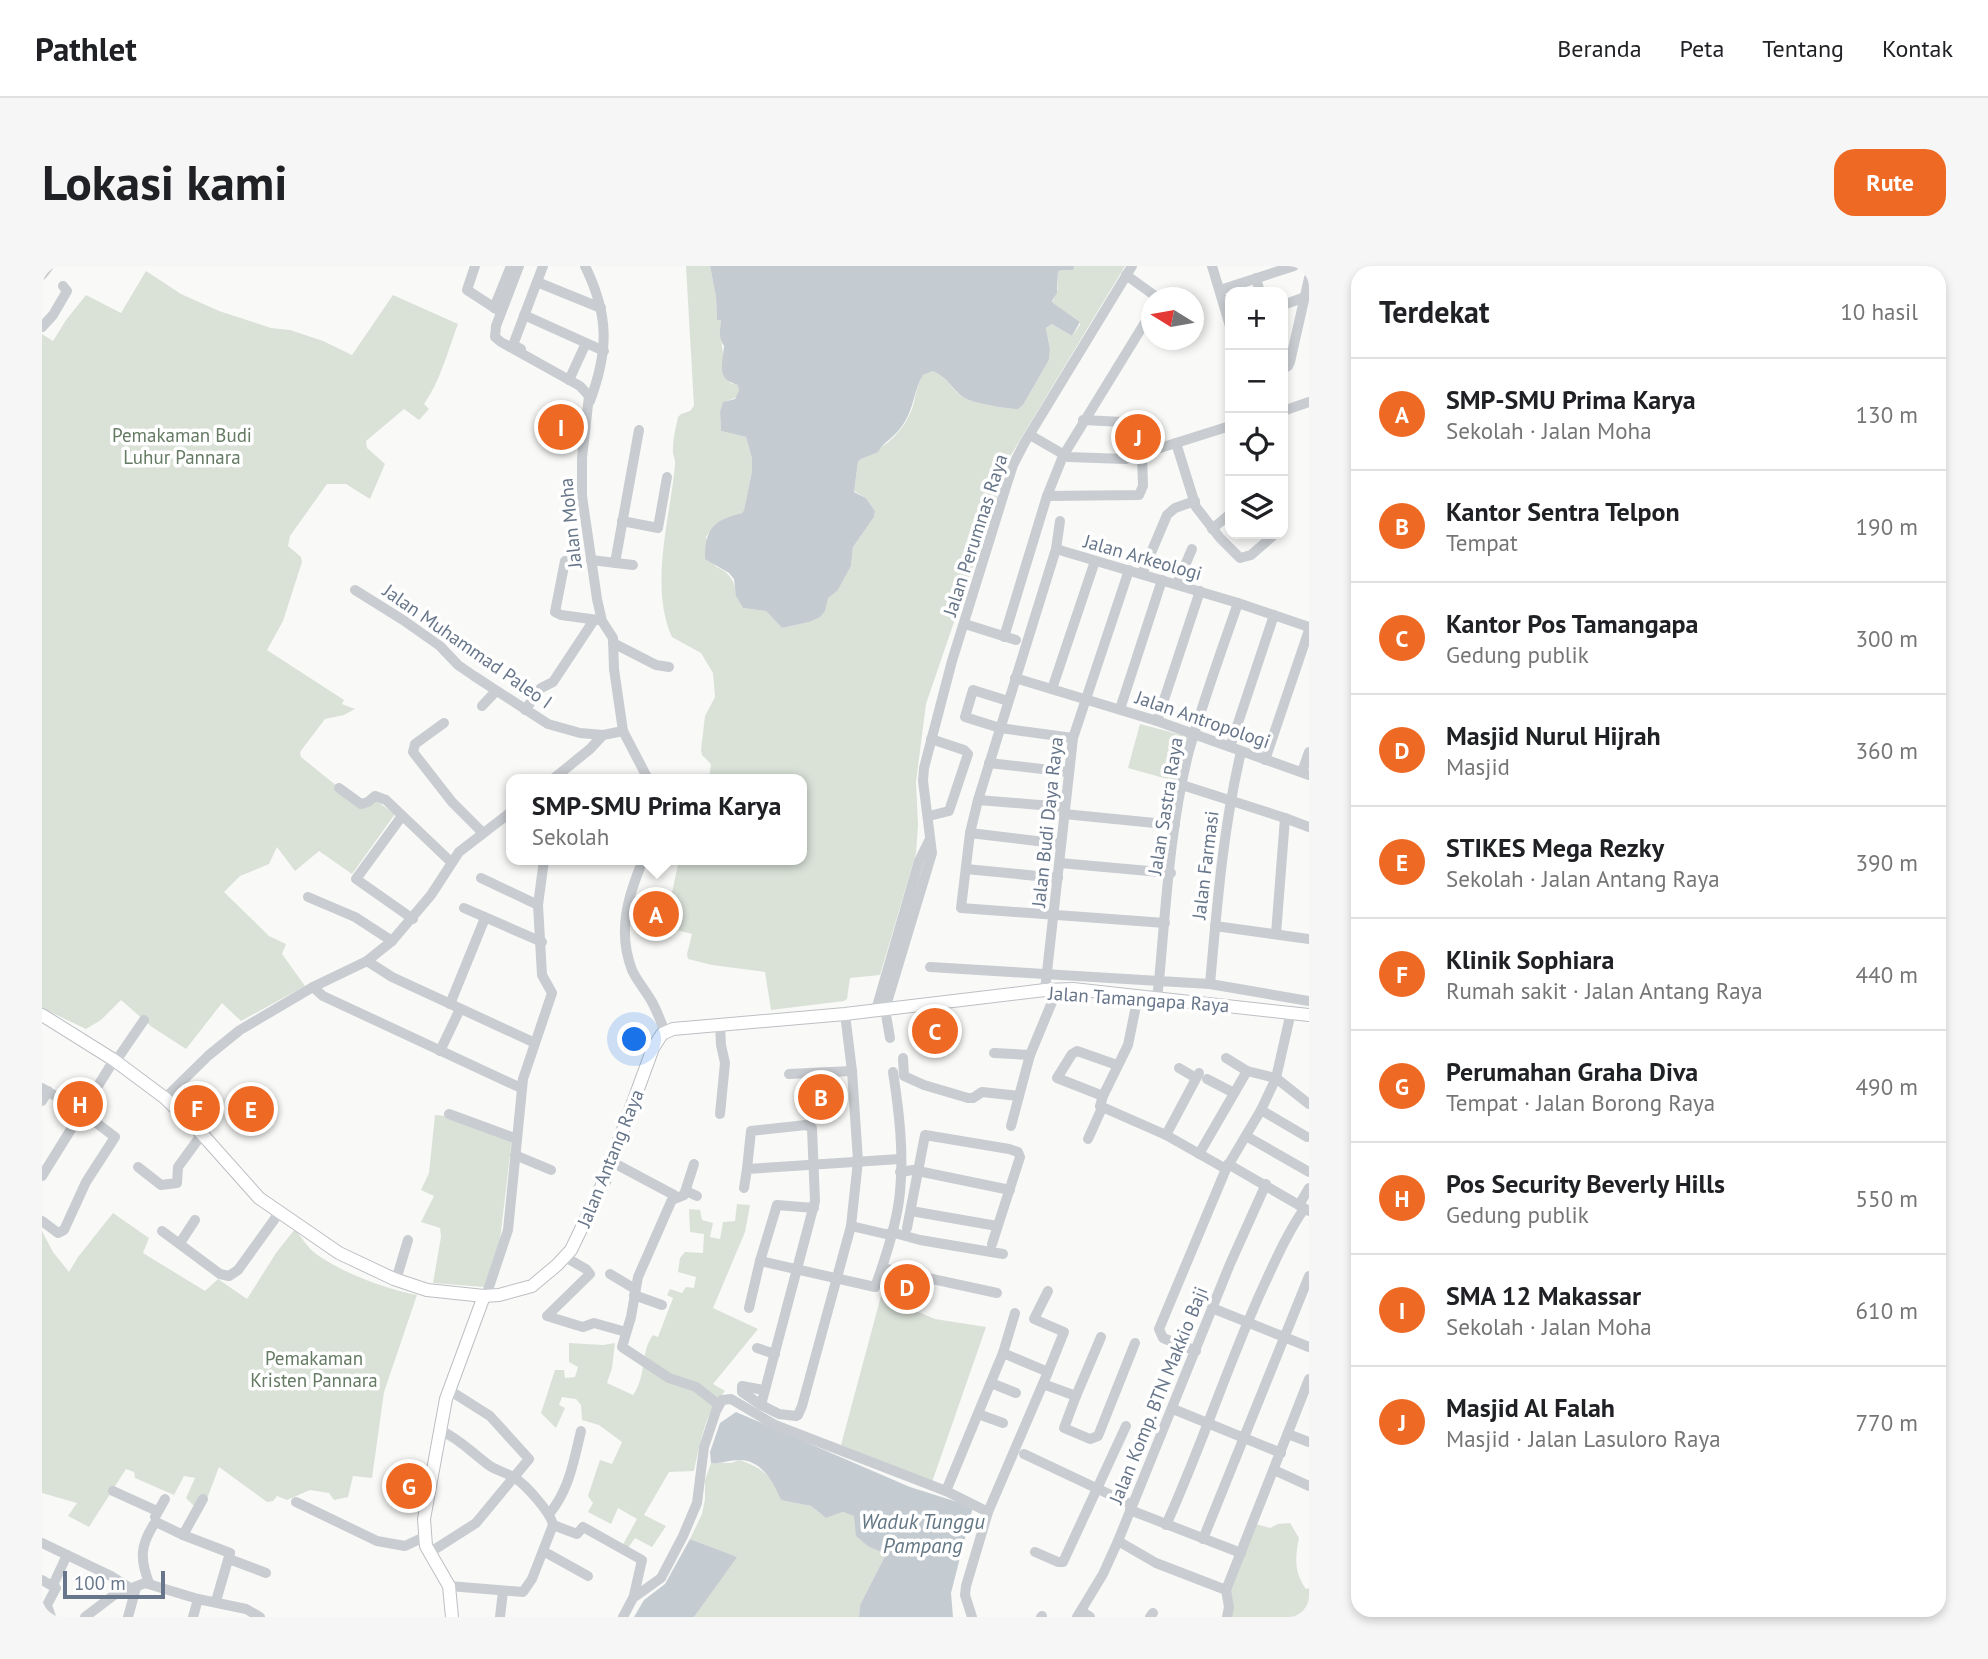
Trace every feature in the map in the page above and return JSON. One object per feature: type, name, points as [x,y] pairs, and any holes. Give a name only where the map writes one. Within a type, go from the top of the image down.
[{"type":"main road","name":"Jalan Tamangapa Raya","points":[[881,1010],[1051,990],[1138,996],[1309,1015]]},
{"type":"main road","points":[[665,1032],[720,1024],[881,1010]]},
{"type":"main road","name":"Jalan Antang Raya","points":[[42,1015],[114,1060],[164,1098],[202,1135],[252,1192],[339,1253],[396,1280],[427,1290],[485,1296],[532,1286],[565,1257],[580,1234],[612,1162],[653,1048],[665,1032]]},
{"type":"main road","points":[[452,1617],[449,1586],[429,1553],[424,1537],[424,1520],[449,1390],[485,1296]]},
{"type":"street","points":[[42,275],[49,266]]},
{"type":"street","points":[[475,266],[467,290],[498,310]]},
{"type":"street","points":[[511,266],[498,310],[495,332],[498,340],[568,379],[586,391],[590,401]]},
{"type":"street","points":[[498,310],[519,266]]},
{"type":"street","points":[[543,266],[513,345],[565,373],[568,379]]},
{"type":"street","name":"Jalan Moha","points":[[585,266],[601,308],[606,330],[601,369],[590,401],[581,475],[582,496],[598,620],[612,634],[623,731],[645,774]]},
{"type":"street","points":[[1212,266],[1225,308]]},
{"type":"street","points":[[1220,290],[1294,266]]},
{"type":"street","points":[[1129,271],[1146,287]]},
{"type":"street","name":"Jalan Perumnas Raya","points":[[881,1010],[932,853],[923,768],[1013,465],[1129,271]]},
{"type":"street","points":[[1256,278],[1259,287]]},
{"type":"street","points":[[1288,365],[1309,278]]},
{"type":"street","points":[[537,282],[601,308]]},
{"type":"street","points":[[42,327],[53,315],[67,291],[63,286]]},
{"type":"street","points":[[1288,302],[1304,297]]},
{"type":"street","points":[[524,314],[604,351]]},
{"type":"street","points":[[1004,637],[1046,496],[1063,456],[1141,328]]},
{"type":"street","points":[[568,379],[586,343]]},
{"type":"street","points":[[1288,409],[1309,402]]},
{"type":"street","points":[[1083,420],[1123,422],[1125,459]]},
{"type":"street","points":[[1030,435],[1063,456],[1125,459],[1225,428]]},
{"type":"street","points":[[615,562],[639,430]]},
{"type":"street","points":[[1176,443],[1195,501],[1212,529],[1240,558],[1251,555],[1269,539]]},
{"type":"street","points":[[1046,496],[1139,495],[1143,486],[1142,455]]},
{"type":"street","points":[[622,521],[658,528],[667,477]]},
{"type":"street","points":[[1142,574],[1167,515],[1175,508],[1195,501]]},
{"type":"street","points":[[1212,529],[1225,518]]},
{"type":"street","points":[[1056,549],[1060,521]]},
{"type":"street","name":"Jalan Arkeologi","points":[[1054,916],[961,908],[970,833],[978,800],[1056,549],[1238,603],[1309,629]]},
{"type":"street","points":[[1177,584],[1192,549]]},
{"type":"street","points":[[591,560],[633,565]]},
{"type":"street","points":[[524,710],[541,688],[553,682],[598,620],[555,612],[565,561]]},
{"type":"street","points":[[1052,689],[1095,561]]},
{"type":"street","name":"Jalan Budi Daya Raya","points":[[1011,1126],[1051,990],[1046,974],[1073,737],[1129,570]]},
{"type":"street","points":[[1120,709],[1162,580]]},
{"type":"street","name":"Jalan Muhammad Paleo I","points":[[355,590],[440,646],[458,665],[524,710],[556,727],[603,735]]},
{"type":"street","points":[[1157,721],[1200,591]]},
{"type":"street","name":"Jalan Sastra Raya","points":[[1157,998],[1175,825],[1182,785],[1194,734],[1238,603]]},
{"type":"street","points":[[1230,747],[1274,615]]},
{"type":"street","points":[[965,624],[1016,640]]},
{"type":"street","points":[[1265,760],[1309,629]]},
{"type":"street","points":[[613,643],[656,665],[669,667]]},
{"type":"street","name":"Jalan Antropologi","points":[[1015,678],[1157,721],[1306,774]]},
{"type":"street","points":[[1008,701],[976,690],[971,692],[965,717],[1000,728],[1073,737]]},
{"type":"street","points":[[482,706],[496,691]]},
{"type":"street","points":[[444,723],[415,744],[413,752],[452,802],[483,833]]},
{"type":"street","points":[[559,774],[603,735],[623,731]]},
{"type":"street","points":[[929,816],[949,811],[968,754],[964,750],[931,739]]},
{"type":"street","name":"Jalan Farmasi","points":[[1210,984],[1221,863],[1230,801],[1241,752]]},
{"type":"street","points":[[1306,774],[1309,752]]},
{"type":"street","points":[[989,763],[1068,772]]},
{"type":"street","points":[[1182,785],[1309,828]]},
{"type":"street","points":[[339,788],[362,804],[377,796],[386,800],[451,862]]},
{"type":"street","points":[[978,800],[1175,825]]},
{"type":"street","points":[[402,816],[356,879],[413,919]]},
{"type":"street","points":[[164,1098],[228,1039],[313,987],[367,961],[392,941],[413,919],[459,852],[506,816]]},
{"type":"street","points":[[1276,934],[1285,818]]},
{"type":"street","points":[[970,833],[1061,844]]},
{"type":"street","points":[[1060,863],[1171,873]]},
{"type":"street","points":[[485,1296],[508,1230],[521,1088],[552,993],[542,975],[538,905],[543,865]]},
{"type":"street","points":[[641,865],[629,894],[625,913],[625,936],[633,972],[653,1004],[665,1032]]},
{"type":"street","points":[[966,869],[1058,878]]},
{"type":"street","points":[[481,878],[538,905]]},
{"type":"street","points":[[308,897],[364,922],[392,941]]},
{"type":"street","points":[[464,908],[542,942]]},
{"type":"street","points":[[1054,916],[1165,923]]},
{"type":"street","points":[[440,1051],[485,918]]},
{"type":"street","points":[[1215,926],[1309,939]]},
{"type":"street","points":[[367,961],[386,974],[535,1043]]},
{"type":"street","points":[[930,967],[1210,984],[1309,1001]]},
{"type":"street","points":[[1183,1001],[1185,983]]},
{"type":"street","points":[[313,987],[323,996],[521,1088]]},
{"type":"street","points":[[1088,1139],[1102,1108],[1100,1105],[1103,1096],[1130,1038],[1138,996]]},
{"type":"street","points":[[881,1010],[890,1038]]},
{"type":"street","points":[[1196,1351],[1163,1338],[1159,1329],[1227,1166],[1261,1110],[1276,1078],[1291,1012]]},
{"type":"street","points":[[764,1391],[742,1386],[742,1392],[761,1405],[779,1414],[798,1415],[851,1226],[858,1161],[845,1014]]},
{"type":"street","points":[[42,1176],[114,1060],[144,1020]]},
{"type":"street","points":[[720,1024],[725,1059],[720,1114]]},
{"type":"street","points":[[1103,1096],[1057,1078],[1072,1054],[1077,1051],[1117,1065]]},
{"type":"street","points":[[994,1053],[1030,1055]]},
{"type":"street","points":[[903,1058],[904,1076],[924,1085],[968,1098],[982,1092],[1019,1096]]},
{"type":"street","points":[[1226,1058],[1247,1071],[1276,1078],[1309,1104]]},
{"type":"street","points":[[1179,1068],[1234,1093]]},
{"type":"street","points":[[789,1074],[852,1071]]},
{"type":"street","points":[[1199,1154],[1247,1071]]},
{"type":"street","points":[[893,1072],[900,1111],[900,1159],[909,1171],[911,1211],[896,1232]]},
{"type":"street","points":[[1166,1136],[1201,1077]]},
{"type":"street","points":[[42,1101],[45,1089],[115,1136],[86,1182],[64,1230],[58,1233],[42,1221]]},
{"type":"street","points":[[1102,1108],[1266,1184],[1304,1208]]},
{"type":"street","points":[[1261,1110],[1307,1137]]},
{"type":"street","points":[[449,1114],[517,1139]]},
{"type":"street","points":[[744,1188],[751,1131],[806,1125],[812,1129],[816,1194],[814,1208],[761,1405]]},
{"type":"street","points":[[138,1167],[161,1185],[177,1183],[178,1167],[202,1135]]},
{"type":"street","points":[[760,1261],[880,1289],[896,1232],[898,1207],[909,1171],[926,1135],[1009,1149],[1020,1155],[992,1244]]},
{"type":"street","points":[[1246,1136],[1309,1172]]},
{"type":"street","points":[[515,1155],[551,1170]]},
{"type":"street","points":[[747,1169],[900,1159]]},
{"type":"street","points":[[612,1162],[673,1194],[674,1199],[641,1269],[631,1317],[621,1344],[626,1352],[643,1359],[668,1378],[696,1387],[719,1405]]},
{"type":"street","points":[[674,1199],[682,1197],[686,1191],[694,1164]]},
{"type":"street","points":[[909,1171],[1010,1190]]},
{"type":"street","name":"Jalan Komp. BTN Makkio Baji","points":[[1083,1615],[1118,1541],[1212,1308],[1266,1184]]},
{"type":"street","points":[[1166,1525],[1188,1477],[1247,1322],[1284,1242],[1304,1208],[1309,1188]]},
{"type":"street","points":[[686,1191],[697,1196]]},
{"type":"street","points":[[749,1308],[777,1205],[814,1208]]},
{"type":"street","points":[[911,1211],[997,1226]]},
{"type":"street","points":[[162,1231],[220,1274],[229,1276],[238,1270],[279,1213]]},
{"type":"street","points":[[180,1244],[195,1220]]},
{"type":"street","points":[[851,1226],[896,1232],[1003,1254]]},
{"type":"street","points":[[396,1280],[408,1240]]},
{"type":"street","points":[[565,1257],[590,1274],[547,1315],[568,1324],[583,1327],[594,1324],[626,1332]]},
{"type":"street","points":[[886,1269],[997,1293]]},
{"type":"street","points":[[610,1275],[635,1292],[662,1305]]},
{"type":"street","points":[[1203,1539],[1309,1276]]},
{"type":"street","points":[[922,1299],[925,1278]]},
{"type":"street","points":[[972,1617],[965,1595],[966,1586],[988,1512],[1064,1332],[1034,1319],[1048,1291]]},
{"type":"street","points":[[1212,1308],[1309,1347]]},
{"type":"street","points":[[946,1492],[1003,1353],[1015,1313]]},
{"type":"street","points":[[1101,1337],[1065,1428],[1090,1439],[1098,1436],[1135,1343]]},
{"type":"street","points":[[757,1348],[775,1354]]},
{"type":"street","points":[[1003,1353],[1048,1372]]},
{"type":"street","points":[[1227,1617],[1229,1607],[1226,1590],[1288,1434],[1306,1397],[1309,1379]]},
{"type":"street","points":[[991,1383],[1016,1393]]},
{"type":"street","points":[[1043,1384],[1076,1396]]},
{"type":"street","points":[[429,1553],[476,1523],[529,1460],[490,1416],[449,1390]]},
{"type":"street","points":[[633,1598],[661,1578],[695,1512],[704,1447],[719,1405],[724,1399],[731,1399],[775,1425],[946,1492],[988,1512]]},
{"type":"street","points":[[1173,1409],[1281,1452]]},
{"type":"street","points":[[978,1414],[1003,1423]]},
{"type":"street","points":[[1035,1552],[1063,1562],[1126,1426]]},
{"type":"street","points":[[440,1430],[465,1444],[499,1472],[513,1477],[549,1514],[553,1525],[525,1591],[520,1593],[449,1586]]},
{"type":"street","points":[[549,1514],[562,1496],[581,1431]]},
{"type":"street","points":[[1288,1434],[1309,1442]]},
{"type":"street","points":[[1024,1454],[1097,1488],[1166,1525],[1241,1553]]},
{"type":"street","points":[[1274,1470],[1309,1486]]},
{"type":"street","points":[[113,1491],[157,1511]]},
{"type":"street","points":[[149,1583],[141,1562],[147,1535],[165,1499]]},
{"type":"street","points":[[183,1535],[203,1499]]},
{"type":"street","points":[[296,1502],[377,1541],[405,1546],[424,1537]]},
{"type":"street","points":[[154,1524],[158,1523],[230,1553],[216,1601]]},
{"type":"street","points":[[553,1525],[577,1534],[583,1527],[642,1560],[633,1598],[623,1617]]},
{"type":"street","points":[[1118,1541],[1156,1563],[1226,1590]]},
{"type":"street","points":[[42,1544],[133,1588]]},
{"type":"street","points":[[543,1551],[588,1576]]},
{"type":"street","points":[[51,1617],[47,1605],[56,1590],[54,1585],[67,1555]]},
{"type":"street","points":[[229,1559],[266,1573]]},
{"type":"street","points":[[42,1580],[54,1585]]},
{"type":"street","points":[[85,1617],[114,1595],[149,1583],[198,1599],[216,1601],[260,1617]]},
{"type":"street","points":[[128,1617],[133,1588]]},
{"type":"street","points":[[500,1617],[503,1591]]},
{"type":"street","points":[[193,1617],[198,1599]]},
{"type":"green space","points":[[686,266],[710,266],[717,320],[721,320],[722,343],[730,383],[738,385],[740,391],[737,397],[727,401],[720,412],[721,431],[746,437],[752,471],[742,513],[721,521],[706,537],[715,566],[728,574],[743,608],[766,611],[782,628],[809,622],[831,594],[838,590],[851,566],[853,547],[874,517],[875,511],[866,498],[854,491],[858,462],[885,445],[899,432],[909,416],[923,375],[933,371],[967,399],[1018,409],[1049,360],[1046,328],[1052,324],[1072,336],[1080,325],[1080,322],[1052,303],[1058,289],[1058,272],[1075,266],[1125,266],[1011,455],[926,704],[916,782],[916,853],[880,975],[850,978],[847,999],[844,1001],[771,1010],[765,972],[688,959],[692,934],[665,925],[678,865],[807,865],[807,774],[710,774],[711,764],[701,750],[705,716],[715,697],[713,673],[701,653],[672,637],[665,617],[662,596],[663,552],[675,465],[674,437],[678,417],[694,406]]},
{"type":"green space","name":"Pemakaman Budi Luhur Pannara","points":[[146,271],[181,294],[219,311],[271,328],[290,330],[323,341],[352,355],[393,295],[458,324],[439,376],[424,404],[429,409],[419,420],[404,409],[366,441],[367,448],[385,464],[370,499],[346,484],[327,484],[290,536],[288,546],[301,557],[302,562],[283,621],[267,650],[344,700],[342,704],[355,709],[344,715],[325,719],[300,752],[301,757],[364,808],[375,800],[395,814],[352,874],[319,851],[295,871],[277,847],[269,864],[240,876],[224,892],[269,936],[286,944],[282,954],[305,986],[241,1021],[222,1003],[186,1049],[152,1027],[121,1000],[101,1020],[86,1029],[42,1008],[42,334],[53,341],[86,295],[121,313]]},
{"type":"green space","points":[[1140,724],[1189,737],[1178,782],[1128,768]]},
{"type":"green space","points":[[435,1115],[446,1116],[512,1138],[500,1240],[484,1287],[433,1283],[441,1237],[440,1228],[421,1222],[434,1196],[421,1190],[429,1173]]},
{"type":"green space","points":[[737,1204],[750,1205],[745,1232],[713,1308],[758,1329],[713,1384],[725,1391],[708,1418],[694,1471],[669,1472],[644,1515],[666,1526],[652,1547],[635,1538],[625,1552],[621,1548],[637,1519],[618,1508],[611,1524],[588,1512],[593,1503],[588,1496],[600,1460],[612,1464],[622,1442],[599,1425],[582,1420],[581,1405],[576,1399],[562,1397],[559,1405],[565,1408],[556,1428],[541,1413],[555,1370],[564,1370],[565,1378],[575,1377],[578,1367],[569,1362],[569,1343],[615,1343],[607,1383],[633,1395],[640,1380],[646,1349],[653,1335],[658,1337],[673,1298],[667,1295],[670,1289],[682,1293],[686,1287],[694,1288],[696,1277],[678,1272],[680,1258],[685,1252],[703,1253],[704,1234],[690,1232],[689,1209],[700,1210],[702,1220],[713,1223],[710,1237],[720,1239],[723,1222],[735,1221]]},
{"type":"green space","name":"Pemakaman Kristen Pannara","points":[[113,1213],[149,1238],[143,1253],[205,1291],[218,1279],[247,1299],[295,1229],[313,1252],[339,1268],[378,1284],[417,1295],[384,1392],[372,1478],[353,1476],[348,1497],[334,1500],[329,1493],[310,1490],[287,1500],[277,1496],[273,1501],[267,1502],[219,1467],[208,1496],[198,1510],[186,1498],[195,1478],[184,1476],[174,1495],[135,1478],[134,1472],[126,1469],[89,1527],[68,1516],[77,1503],[42,1493],[42,1231],[53,1252],[69,1272]]},
{"type":"green space","points":[[881,1296],[935,1319],[986,1327],[932,1482],[841,1445]]},
{"type":"green space","points":[[739,1460],[766,1474],[782,1500],[811,1506],[826,1518],[843,1512],[855,1516],[869,1547],[886,1554],[860,1605],[859,1617],[694,1617],[736,1557],[690,1539],[702,1514],[705,1480],[711,1463],[731,1463]]},
{"type":"green space","points":[[1290,1523],[1299,1538],[1297,1571],[1306,1589],[1309,1588],[1309,1606],[1304,1609],[1302,1617],[1230,1617],[1229,1590],[1256,1524],[1270,1528]]},
{"type":"water","points":[[710,266],[1075,266],[1073,270],[1058,272],[1057,293],[1052,301],[1080,322],[1072,336],[1052,324],[1046,328],[1049,360],[1018,409],[967,399],[933,371],[923,375],[901,428],[878,452],[858,462],[854,492],[866,498],[875,511],[874,517],[853,547],[851,566],[838,590],[828,598],[825,611],[820,617],[782,628],[766,611],[743,608],[736,596],[734,579],[729,573],[705,559],[707,540],[713,527],[744,510],[752,471],[746,437],[721,431],[720,412],[723,402],[735,399],[739,391],[738,385],[723,375],[721,320],[717,320]]},
{"type":"water","name":"Waduk Tunggu Pampang","points":[[736,1412],[910,1487],[973,1507],[951,1593],[953,1617],[859,1617],[860,1605],[886,1554],[869,1547],[856,1536],[854,1516],[843,1512],[826,1518],[811,1506],[781,1500],[771,1480],[754,1464],[739,1460],[711,1463],[710,1452],[720,1423]]},
{"type":"water","points":[[690,1539],[737,1557],[694,1617],[634,1617],[644,1600],[665,1584]]},
{"type":"place","name":"SMA 12 Makassar","points":[[561,427]]},
{"type":"place","name":"Masjid Al Falah","points":[[1138,437]]},
{"type":"place","name":"SMP-SMU Prima Karya","points":[[656,914]]},
{"type":"place","name":"Kantor Pos Tamangapa","points":[[935,1031]]},
{"type":"place","name":"Kantor Sentra Telpon","points":[[821,1097]]},
{"type":"place","name":"Pos Security Beverly Hills","points":[[80,1104]]},
{"type":"place","name":"Klinik Sophiara","points":[[197,1108]]},
{"type":"place","name":"STIKES Mega Rezky","points":[[251,1109]]},
{"type":"place","name":"Masjid Nurul Hijrah","points":[[907,1287]]},
{"type":"place","name":"Perumahan Graha Diva","points":[[409,1486]]}]
